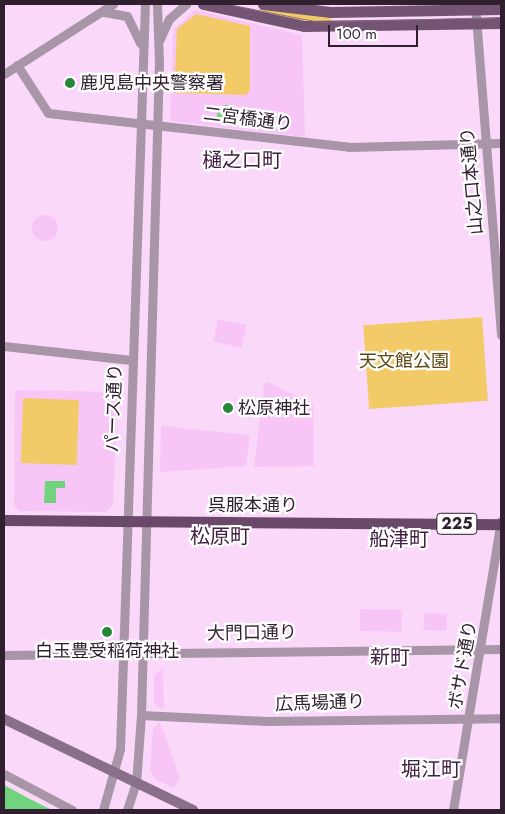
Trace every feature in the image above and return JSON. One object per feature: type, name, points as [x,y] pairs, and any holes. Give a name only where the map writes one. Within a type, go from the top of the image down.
[{"type":"highway","name":"呉服本通り","points":[[4,520],[501,523]]},
{"type":"main road","points":[[203,4],[304,26],[501,23]]},
{"type":"main road","points":[[263,4],[335,12],[475,7],[501,9]]},
{"type":"main road","points":[[4,719],[193,810]]},
{"type":"street","points":[[98,14],[104,4]]},
{"type":"street","points":[[4,74],[114,4]]},
{"type":"street","name":"パース通り","points":[[103,810],[116,774],[123,652],[144,4]]},
{"type":"street","name":"パース通り","points":[[127,810],[136,783],[141,715],[157,125],[157,4]]},
{"type":"street","points":[[158,43],[169,19],[186,4]]},
{"type":"street","name":"山之口本通り","points":[[475,7],[501,335]]},
{"type":"street","points":[[98,14],[110,10],[127,16],[142,51]]},
{"type":"street","name":"二宮橋通り","points":[[17,65],[48,112],[349,147],[501,144]]},
{"type":"street","points":[[4,346],[24,350],[131,360]]},
{"type":"street","name":"ボサド通り","points":[[453,810],[483,646],[501,523]]},
{"type":"street","name":"大門口通り","points":[[4,655],[483,646],[501,649]]},
{"type":"street","name":"広馬場通り","points":[[141,715],[267,721],[501,718]]},
{"type":"street","points":[[4,774],[72,810]]},
{"type":"shaded area","points":[[195,10],[302,35],[305,137],[170,121],[173,30]]},
{"type":"shaded area","points":[[227,105],[234,108],[237,115],[234,122],[227,125],[220,122],[217,115],[220,108]]},
{"type":"shaded area","points":[[45,215],[54,219],[58,228],[54,237],[45,241],[36,237],[32,228],[36,219]]},
{"type":"shaded area","points":[[218,319],[246,325],[242,348],[213,341]]},
{"type":"shaded area","points":[[268,382],[313,404],[314,466],[254,467],[264,384]]},
{"type":"shaded area","points":[[15,390],[118,392],[113,505],[106,512],[19,511],[14,505]]},
{"type":"shaded area","points":[[161,426],[250,435],[246,466],[160,472]]},
{"type":"shaded area","points":[[45,481],[65,481],[65,488],[56,488],[56,503],[44,503]]},
{"type":"shaded area","points":[[360,609],[402,610],[402,632],[360,631]]},
{"type":"shaded area","points":[[424,613],[447,614],[446,631],[423,630]]},
{"type":"shaded area","points":[[163,668],[164,709],[159,708],[154,703],[154,675]]},
{"type":"shaded area","points":[[160,722],[180,778],[174,788],[155,779],[150,770],[153,729]]},
{"type":"shaded area","points":[[4,785],[28,798],[52,810],[4,810]]},
{"type":"green space","points":[[260,8],[331,17],[331,24],[259,15]]},
{"type":"green space","points":[[196,14],[250,26],[250,90],[246,95],[174,93],[177,29]]},
{"type":"green space","name":"天文館公園","points":[[482,317],[488,401],[369,409],[363,325]]},
{"type":"green space","points":[[23,398],[79,400],[77,465],[21,463]]},
{"type":"tram line","points":[[227,4],[320,22],[501,17]]},
{"type":"place","name":"鹿児島中央警察署","points":[[70,83]]},
{"type":"place","name":"松原神社","points":[[228,408]]},
{"type":"place","name":"白玉豊受稲荷神社","points":[[107,632]]},
{"type":"district","name":"樋之口町","points":[[242,160]]},
{"type":"district","name":"松原町","points":[[220,536]]},
{"type":"district","name":"船津町","points":[[399,539]]},
{"type":"district","name":"新町","points":[[390,657]]},
{"type":"district","name":"堀江町","points":[[431,769]]}]
